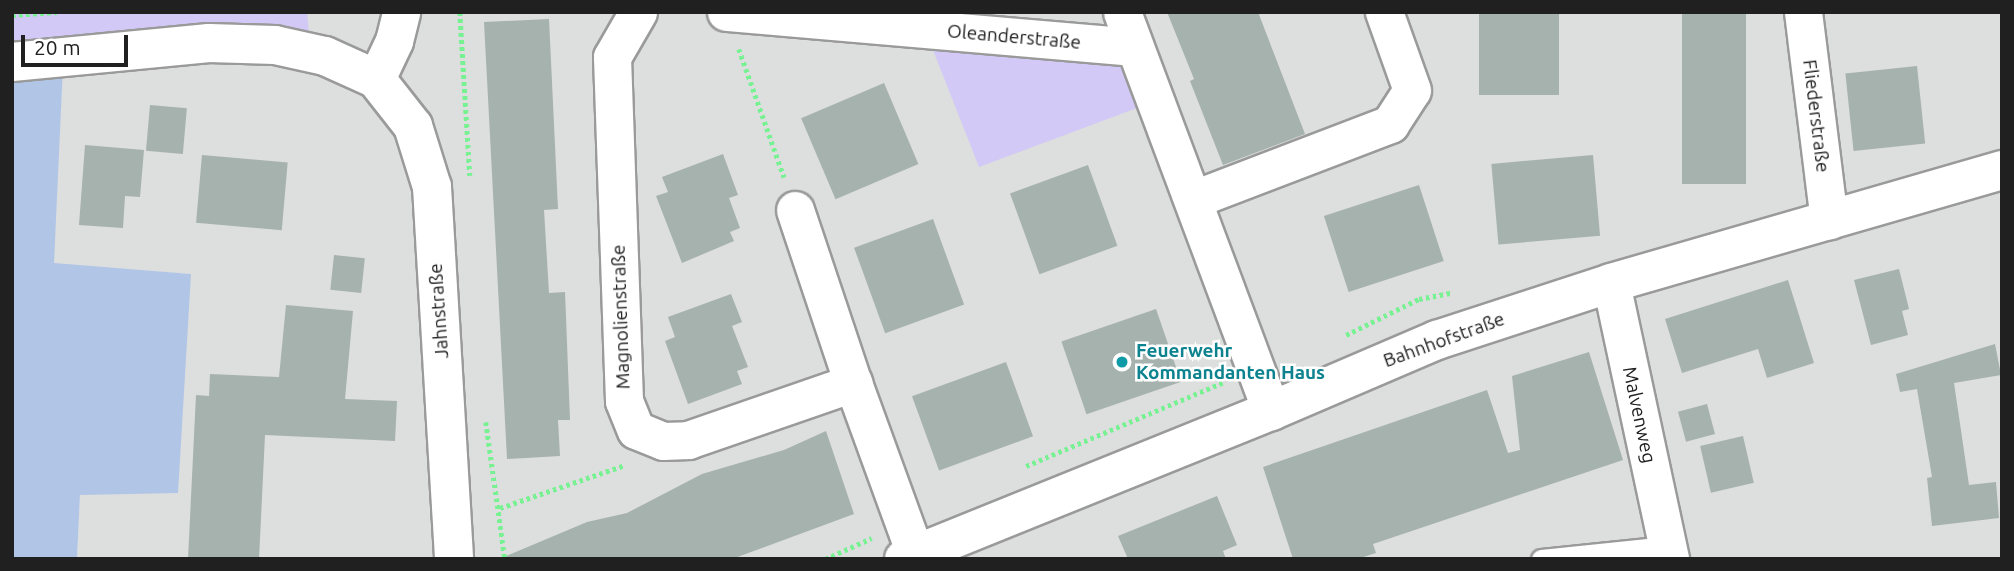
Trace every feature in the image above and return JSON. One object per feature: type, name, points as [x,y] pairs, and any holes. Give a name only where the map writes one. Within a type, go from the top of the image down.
[{"type":"street","points":[[12,62],[209,43],[275,44],[325,56],[376,79],[394,41],[401,12]]},
{"type":"street","name":"Magnolienstraße","points":[[638,12],[612,57],[624,401],[636,430],[663,441]]},
{"type":"street","name":"Oleanderstraße","points":[[726,12],[1134,47]]},
{"type":"street","points":[[1122,12],[1194,199],[1270,411]]},
{"type":"street","points":[[1194,199],[1390,124],[1412,90],[1384,12]]},
{"type":"street","name":"Fliederstraße","points":[[1803,12],[1829,220]]},
{"type":"street","name":"Jahnstraße","points":[[376,79],[413,126],[432,187],[454,559]]},
{"type":"street","name":"Bahnhofstraße","points":[[910,556],[1270,411],[1437,340],[1611,283],[2002,170]]},
{"type":"street","points":[[795,210],[910,556]]},
{"type":"street","name":"Malvenweg","points":[[1611,283],[1668,552]]},
{"type":"street","points":[[663,441],[688,440],[853,383]]},
{"type":"lane","name":"Malvenweg","points":[[1541,559],[1668,552]]},
{"type":"path","points":[[12,15],[57,12]]},
{"type":"path","points":[[460,12],[471,187]]},
{"type":"path","points":[[726,12],[795,210]]},
{"type":"path","points":[[485,416],[506,559]]},
{"type":"path","points":[[500,508],[647,457],[663,441]]},
{"type":"shaded area","points":[[12,12],[307,12],[310,46],[12,61]]},
{"type":"shaded area","points":[[148,12],[2002,12],[2002,559],[77,559],[80,495],[190,274],[53,264],[65,22]]},
{"type":"shaded area","points":[[65,22],[54,263],[191,274],[178,493],[80,495],[77,559],[12,559],[12,33]]},
{"type":"shaded area","points":[[933,50],[1119,58],[1137,108],[979,167]]},
{"type":"building","points":[[1167,12],[1258,12],[1305,134],[1223,165],[1190,81],[1194,79]]},
{"type":"building","points":[[1479,12],[1559,12],[1559,95],[1479,95]]},
{"type":"building","points":[[1682,12],[1746,12],[1746,184],[1682,184]]},
{"type":"building","points":[[549,19],[558,209],[544,210],[549,293],[565,292],[570,420],[558,420],[560,456],[507,459],[484,22]]},
{"type":"building","points":[[1917,66],[1925,144],[1854,151],[1845,74]]},
{"type":"building","points":[[884,83],[918,164],[836,199],[801,118]]},
{"type":"building","points":[[150,105],[187,108],[183,154],[146,151]]},
{"type":"building","points":[[85,145],[144,150],[140,197],[125,196],[123,228],[79,225]]},
{"type":"building","points":[[723,154],[738,195],[729,198],[740,228],[730,232],[734,241],[682,263],[656,196],[668,192],[662,177]]},
{"type":"building","points":[[202,155],[288,162],[282,230],[196,223]]},
{"type":"building","points":[[1593,155],[1600,236],[1498,245],[1491,164]]},
{"type":"building","points":[[1088,165],[1117,246],[1039,274],[1010,193]]},
{"type":"building","points":[[1419,185],[1444,261],[1349,292],[1324,216]]},
{"type":"building","points":[[933,219],[964,305],[885,333],[854,248]]},
{"type":"building","points":[[334,255],[365,258],[361,293],[330,290]]},
{"type":"building","points":[[1899,269],[1909,309],[1902,311],[1908,335],[1871,345],[1854,280]]},
{"type":"building","points":[[1788,280],[1814,363],[1767,378],[1758,349],[1682,373],[1665,319]]},
{"type":"building","points":[[731,294],[742,322],[732,326],[748,367],[737,371],[742,384],[688,404],[665,341],[675,337],[668,317]]},
{"type":"building","points":[[286,305],[353,311],[345,399],[397,401],[395,441],[265,435],[259,559],[188,559],[196,395],[209,396],[210,374],[279,377]]},
{"type":"building","name":"Feuerwehr Kommandanten Haus","points":[[1156,309],[1181,382],[1087,414],[1061,342]]},
{"type":"building","points":[[1995,344],[2001,375],[1954,383],[1969,485],[1996,482],[1999,518],[1932,526],[1927,478],[1932,477],[1917,389],[1900,392],[1896,374]]},
{"type":"building","points":[[1589,352],[1623,460],[1373,544],[1376,553],[1357,559],[1293,559],[1263,467],[1487,390],[1508,453],[1520,450],[1512,376]]},
{"type":"building","points":[[1006,362],[1033,436],[939,470],[912,396]]},
{"type":"building","points":[[1707,404],[1715,434],[1686,442],[1678,412]]},
{"type":"building","points":[[826,431],[854,514],[732,559],[499,559],[587,522],[627,513],[702,474],[784,450]]},
{"type":"building","points":[[1743,436],[1754,483],[1711,493],[1700,446]]},
{"type":"building","points":[[1217,496],[1237,545],[1223,551],[1226,559],[1128,559],[1118,536]]},
{"type":"place","name":"Feuerwehr Kommandanten Haus","points":[[1122,362]]}]
